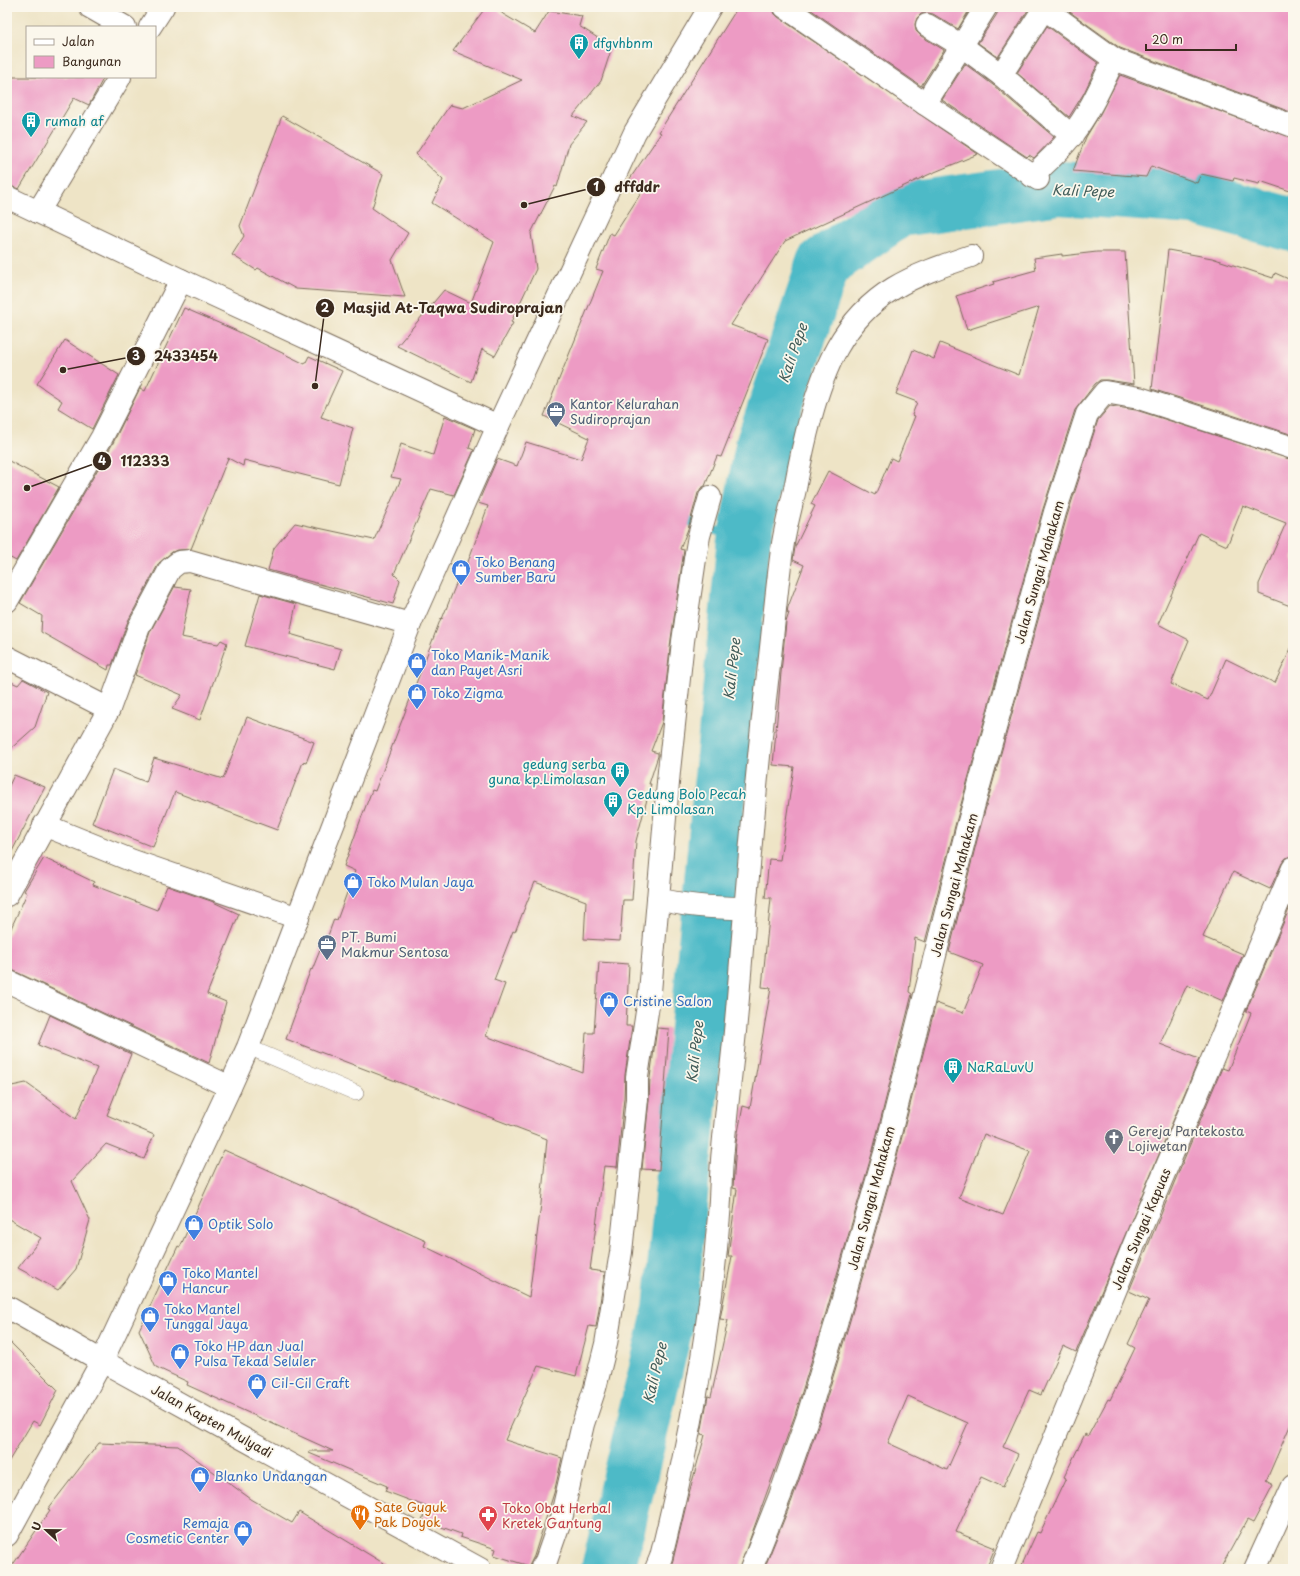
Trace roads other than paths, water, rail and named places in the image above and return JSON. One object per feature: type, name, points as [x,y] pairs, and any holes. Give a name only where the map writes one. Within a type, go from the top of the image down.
[{"type":"street","points":[[90,7],[123,26]]},
{"type":"street","points":[[151,26],[162,7]]},
{"type":"street","points":[[7,1535],[102,1361],[248,1047],[410,624],[498,426],[635,132],[710,7]]},
{"type":"street","points":[[785,7],[925,104],[1035,177],[1072,136],[1096,97],[1114,59]]},
{"type":"street","points":[[925,104],[986,7]]},
{"type":"street","points":[[1000,75],[1044,7],[1114,59],[1293,126]]},
{"type":"street","points":[[927,25],[962,46],[1000,75],[1072,136]]},
{"type":"street","points":[[38,212],[119,78]]},
{"type":"street","points":[[7,197],[181,280],[498,426]]},
{"type":"street","points":[[656,1569],[665,1543],[687,1446],[704,1343],[719,1223],[722,1157],[736,1014],[735,908],[755,788],[784,542],[802,449],[824,378],[837,349],[856,320],[872,303],[893,288],[910,279],[944,265],[971,256]]},
{"type":"street","points":[[7,601],[102,437],[181,280]]},
{"type":"street","name":"Jalan Sungai Mahakam","points":[[752,1569],[807,1419],[837,1320],[885,1153],[967,829],[1055,512],[1087,414],[1105,392],[1139,398],[1293,448]]},
{"type":"street","points":[[541,1569],[546,1561],[562,1515],[584,1424],[595,1388],[606,1344],[621,1252],[637,1099],[637,1077],[664,900],[662,868],[669,771],[683,641],[699,536],[710,497]]},
{"type":"street","points":[[7,894],[109,709],[139,627],[170,569],[179,562],[190,561],[410,624]]},
{"type":"street","points":[[7,657],[109,709]]},
{"type":"street","points":[[44,825],[133,861],[298,918]]},
{"type":"street","name":"Jalan Sungai Kapuas","points":[[1001,1569],[1140,1230],[1293,868]]},
{"type":"street","points":[[664,900],[735,908]]},
{"type":"street","points":[[7,981],[230,1087]]},
{"type":"street","name":"Jalan Kapten Mulyadi","points":[[7,1307],[102,1361],[480,1569]]},
{"type":"street","points":[[1255,1569],[1293,1486]]},
{"type":"lane","points":[[248,1047],[356,1093]]},
{"type":"waterway","name":"Kali Pepe","points":[[608,1569],[670,1310],[743,547],[762,446],[824,263],[899,210],[1060,188],[1195,198],[1293,225]]},
{"type":"waterway","points":[[680,518],[717,531],[745,538]]},
{"type":"place","name":"dfgvhbnm","points":[[579,60]]},
{"type":"place","name":"rumah af","points":[[31,138]]},
{"type":"place","name":"dffddr","points":[[524,205]]},
{"type":"place","name":"2433454","points":[[63,370]]},
{"type":"place","name":"Masjid At-Taqwa Sudiroprajan","points":[[315,386]]},
{"type":"place","name":"Kantor Kelurahan Sudiroprajan","points":[[556,428]]},
{"type":"place","name":"112333","points":[[27,488]]},
{"type":"place","name":"Toko Benang Sumber Baru","points":[[461,586]]},
{"type":"place","name":"Toko Manik-Manik dan Payet Asri","points":[[417,679]]},
{"type":"place","name":"Toko Zigma","points":[[417,710]]},
{"type":"place","name":"gedung serba guna kp.Limolasan","points":[[620,788]]},
{"type":"place","name":"Gedung Bolo Pecah Kp. Limolasan","points":[[613,818]]},
{"type":"place","name":"Toko Mulan Jaya","points":[[353,899]]},
{"type":"place","name":"PT. Bumi Makmur Sentosa","points":[[327,961]]},
{"type":"place","name":"Cristine Salon","points":[[609,1018]]},
{"type":"place","name":"NaRaLuvU","points":[[953,1084]]},
{"type":"place","name":"Gereja Pantekosta Lojiwetan","points":[[1114,1155]]},
{"type":"place","name":"Optik Solo","points":[[194,1241]]},
{"type":"place","name":"Toko Mantel Hancur","points":[[168,1297]]},
{"type":"place","name":"Toko Mantel Tunggal Jaya","points":[[150,1333]]},
{"type":"place","name":"Toko HP dan Jual Pulsa Tekad Seluler","points":[[180,1370]]},
{"type":"place","name":"Cil-Cil Craft","points":[[257,1400]]},
{"type":"place","name":"Blanko Undangan","points":[[200,1493]]},
{"type":"place","name":"Sate Guguk Pak Doyok","points":[[360,1531]]},
{"type":"place","name":"Toko Obat Herbal Kretek Gantung","points":[[488,1532]]},
{"type":"place","name":"Remaja Cosmetic Center","points":[[243,1547]]}]
